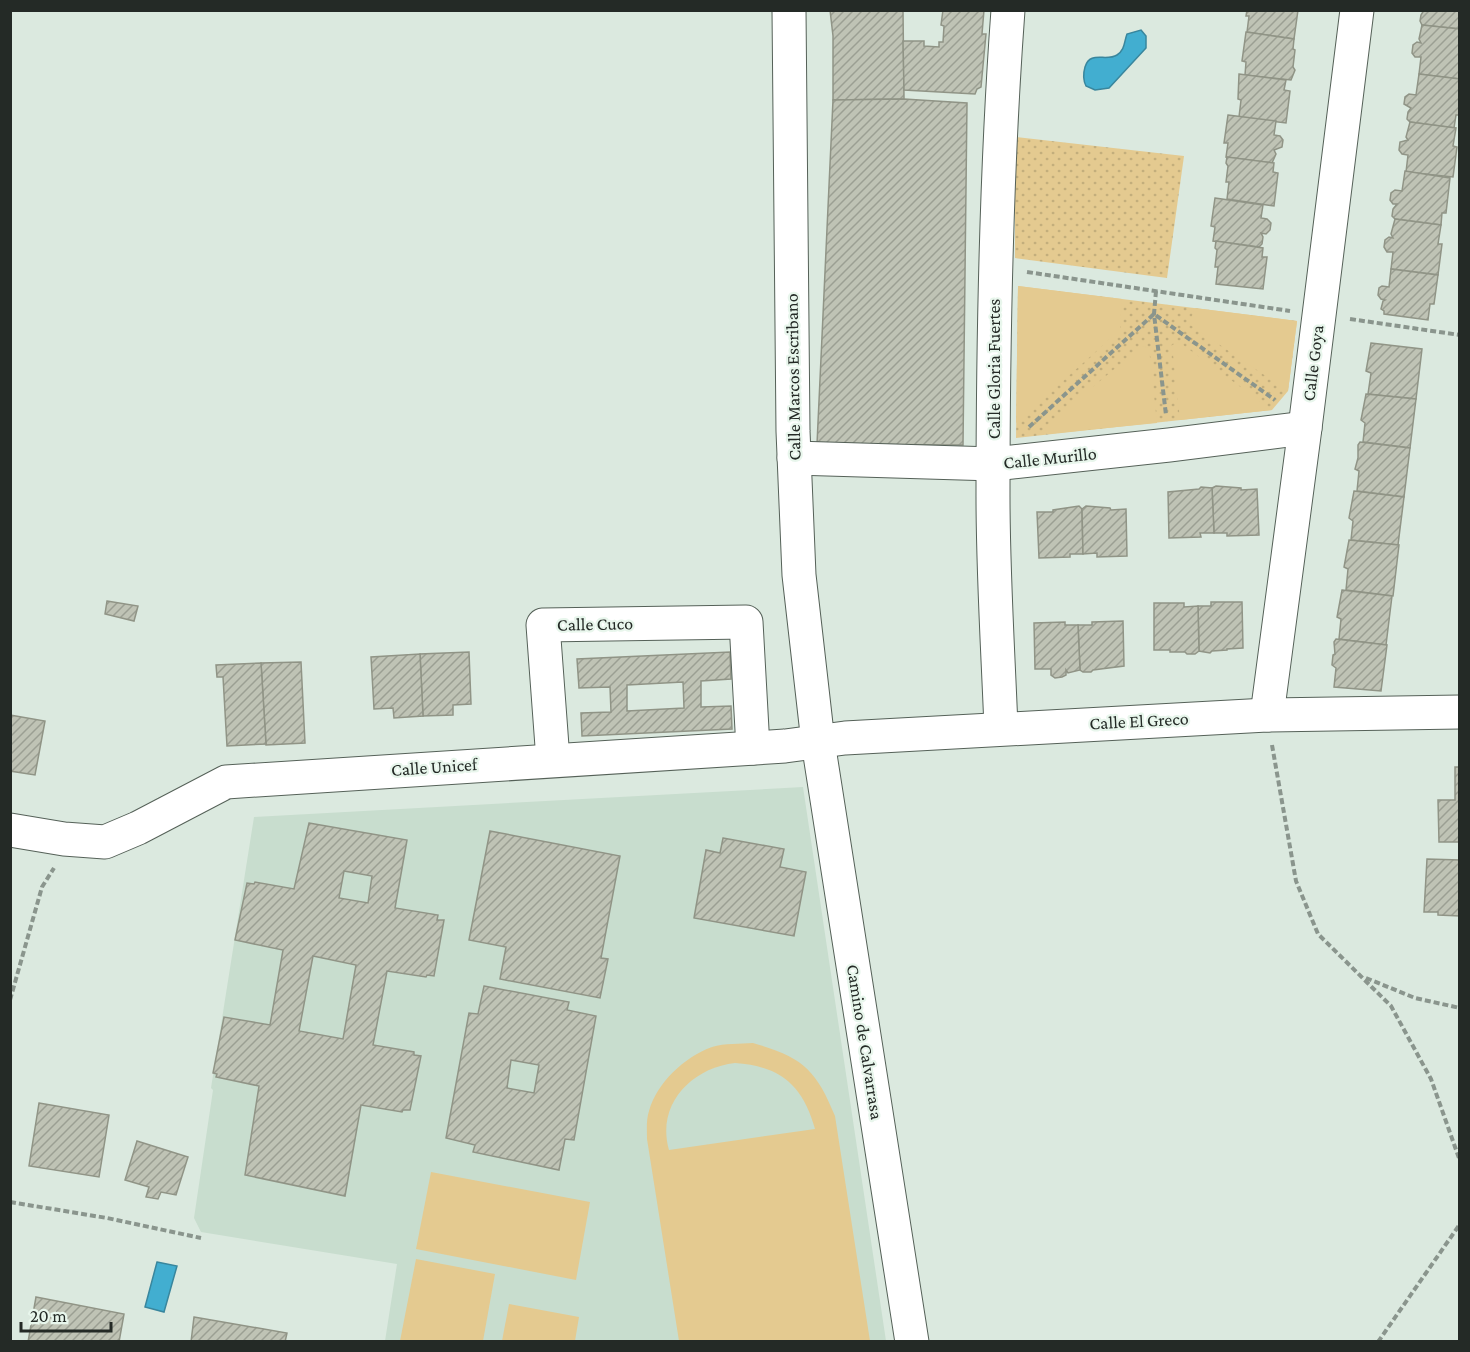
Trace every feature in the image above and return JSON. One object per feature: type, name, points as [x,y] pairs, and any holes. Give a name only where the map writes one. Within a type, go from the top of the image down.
[{"type":"street","name":"Calle Marcos Escribano","points":[[789,10],[794,458],[799,575],[818,742]]},
{"type":"street","name":"Calle Gloria Fuertes","points":[[1001,728],[993,497],[995,268],[1001,106],[1008,10]]},
{"type":"street","name":"Calle Goya","points":[[1267,715],[1357,10]]},
{"type":"street","name":"Calle Murillo","points":[[794,458],[994,464],[1305,428]]},
{"type":"street","name":"Calle Cuco","points":[[553,760],[543,625],[746,622],[753,748]]},
{"type":"street","name":"Calle El Greco","points":[[818,742],[845,738],[1001,728],[1267,715],[1460,712]]},
{"type":"street","name":"Calle Unicef","points":[[10,830],[64,839],[105,842],[138,828],[226,782],[818,742]]},
{"type":"street","name":"Camino de Calvarrasa","points":[[818,742],[912,1341]]},
{"type":"path","points":[[995,268],[1460,335]]},
{"type":"path","points":[[1156,291],[1155,314],[1169,445]]},
{"type":"path","points":[[1155,314],[1279,404]]},
{"type":"path","points":[[1022,434],[1155,314]]},
{"type":"path","points":[[1267,715],[1296,881],[1318,934],[1391,1006],[1431,1079],[1460,1161]]},
{"type":"path","points":[[10,1000],[42,887],[54,868],[64,839]]},
{"type":"path","points":[[1362,977],[1415,998],[1460,1008]]},
{"type":"path","points":[[10,1202],[107,1218],[201,1238]]},
{"type":"path","points":[[1378,1341],[1460,1224]]},
{"type":"shaded area","points":[[1015,137],[1184,156],[1167,278],[1015,258]]},
{"type":"shaded area","points":[[1018,286],[1297,321],[1288,391],[1272,410],[1016,438]]},
{"type":"shaded area","points":[[1018,286],[1122,299],[1120,330],[1016,423]]},
{"type":"shaded area","points":[[1195,308],[1297,321],[1288,391],[1189,324]]},
{"type":"shaded area","points":[[1179,342],[1272,410],[1180,420],[1172,345]]},
{"type":"shaded area","points":[[1142,346],[1149,348],[1157,423],[1047,434],[1047,425]]},
{"type":"shaded area","points":[[803,787],[886,1341],[385,1341],[397,1264],[201,1232],[194,1218],[213,1090],[211,1088],[254,817]]},
{"type":"shaded area","points":[[753,1043],[784,1054],[805,1067],[821,1087],[835,1116],[870,1341],[679,1341],[647,1139],[648,1114],[665,1081],[691,1057],[712,1047]],"holes":[[[735,1063],[765,1068],[787,1081],[804,1101],[815,1129],[669,1150],[666,1134],[668,1118],[673,1104],[691,1081],[719,1066]]]},
{"type":"shaded area","points":[[431,1172],[590,1202],[576,1280],[416,1249]]},
{"type":"shaded area","points":[[416,1259],[495,1274],[483,1341],[400,1341]]},
{"type":"shaded area","points":[[509,1304],[579,1317],[575,1341],[502,1341]]},
{"type":"water","points":[[1141,30],[1146,36],[1146,48],[1109,88],[1095,90],[1086,86],[1084,75],[1087,62],[1094,58],[1117,55],[1123,48],[1127,34]]},
{"type":"water","points":[[157,1262],[177,1266],[164,1312],[145,1307]]},
{"type":"building","points":[[830,10],[903,10],[904,99],[833,100],[833,36]]},
{"type":"building","points":[[943,10],[984,10],[982,34],[986,34],[981,87],[975,94],[904,90],[903,41],[924,41],[924,46],[939,47],[939,42],[943,42],[944,26],[941,25]]},
{"type":"building","points":[[1247,10],[1298,10],[1294,39],[1247,32],[1249,16],[1246,16]]},
{"type":"building","points":[[1424,10],[1460,10],[1460,29],[1422,25],[1420,21]]},
{"type":"building","points":[[1422,25],[1460,29],[1460,79],[1419,74],[1421,57],[1415,57],[1412,53],[1413,45],[1417,42],[1421,43],[1419,39]]},
{"type":"building","points":[[1246,32],[1294,39],[1293,67],[1295,70],[1291,80],[1245,75],[1246,62],[1242,61]]},
{"type":"building","points":[[1239,74],[1286,80],[1284,90],[1290,91],[1286,123],[1239,117],[1241,100],[1238,99]]},
{"type":"building","points":[[1419,74],[1460,79],[1460,115],[1456,115],[1454,128],[1410,122],[1407,119],[1411,108],[1404,104],[1405,97],[1409,94],[1416,95]]},
{"type":"building","points":[[904,99],[967,103],[963,445],[817,444],[833,100]]},
{"type":"building","points":[[1228,115],[1276,121],[1274,135],[1280,136],[1283,140],[1282,147],[1274,150],[1276,154],[1272,163],[1226,157],[1228,143],[1224,143]]},
{"type":"building","points":[[1410,122],[1456,128],[1453,146],[1457,147],[1453,177],[1406,172],[1408,155],[1402,154],[1399,150],[1400,142],[1408,140],[1406,137]]},
{"type":"building","points":[[1227,157],[1274,163],[1273,172],[1278,173],[1274,206],[1227,199],[1229,182],[1226,182]]},
{"type":"building","points":[[1405,171],[1450,178],[1446,213],[1442,213],[1441,225],[1395,219],[1392,216],[1397,204],[1393,204],[1390,200],[1391,193],[1395,190],[1402,191]]},
{"type":"building","points":[[1215,198],[1263,205],[1261,218],[1271,223],[1270,230],[1266,234],[1261,233],[1262,244],[1259,247],[1213,241],[1215,227],[1211,226]]},
{"type":"building","points":[[1395,219],[1441,225],[1438,244],[1442,244],[1438,275],[1391,269],[1393,252],[1387,252],[1384,247],[1385,240],[1389,237],[1393,238],[1391,234]]},
{"type":"building","points":[[1216,241],[1263,248],[1262,257],[1267,257],[1263,289],[1216,284],[1218,267],[1215,267]]},
{"type":"building","points":[[1391,269],[1438,275],[1434,304],[1430,304],[1428,320],[1384,314],[1381,309],[1385,300],[1378,295],[1379,288],[1389,287]]},
{"type":"building","points":[[1371,343],[1422,349],[1416,399],[1368,394],[1371,373],[1366,371]]},
{"type":"building","points":[[1366,394],[1416,399],[1410,448],[1363,442],[1365,423],[1361,420]]},
{"type":"building","points":[[1360,442],[1410,448],[1404,497],[1357,491],[1359,471],[1355,469]]},
{"type":"building","points":[[1216,486],[1241,488],[1241,490],[1257,489],[1259,535],[1227,536],[1227,533],[1214,533],[1212,488]]},
{"type":"building","points":[[1201,487],[1212,488],[1214,533],[1200,533],[1201,537],[1169,538],[1168,492]]},
{"type":"building","points":[[1354,491],[1404,497],[1398,545],[1351,540],[1353,521],[1349,518]]},
{"type":"building","points":[[1079,506],[1082,509],[1083,554],[1070,554],[1070,557],[1039,558],[1037,512],[1053,512],[1053,510]]},
{"type":"building","points":[[1086,506],[1110,508],[1111,510],[1126,509],[1127,556],[1097,557],[1097,553],[1083,554],[1082,509]]},
{"type":"building","points":[[1349,540],[1399,545],[1393,596],[1346,590],[1348,569],[1344,567]]},
{"type":"building","points":[[1342,590],[1392,596],[1386,645],[1339,639],[1341,619],[1337,617]]},
{"type":"building","points":[[107,601],[138,606],[134,621],[105,614]]},
{"type":"building","points":[[1211,602],[1242,602],[1243,648],[1210,653],[1199,651],[1198,606],[1211,606]]},
{"type":"building","points":[[1154,603],[1184,603],[1184,607],[1198,606],[1199,651],[1195,654],[1187,654],[1170,652],[1170,650],[1154,650]]},
{"type":"building","points":[[1123,621],[1124,666],[1091,672],[1080,670],[1078,625]]},
{"type":"building","points":[[1065,622],[1065,625],[1078,625],[1080,670],[1068,673],[1066,670],[1066,675],[1055,678],[1051,675],[1051,669],[1035,669],[1034,623]]},
{"type":"building","points":[[1336,639],[1387,645],[1381,691],[1334,687],[1336,668],[1332,665]]},
{"type":"building","points":[[469,652],[471,704],[453,705],[453,715],[423,716],[420,654]]},
{"type":"building","points":[[730,652],[731,679],[701,681],[701,707],[731,706],[732,729],[582,736],[581,713],[611,712],[610,687],[579,688],[577,659]],"holes":[[[683,682],[684,708],[627,711],[627,685]]]},
{"type":"building","points":[[420,654],[423,716],[394,718],[393,708],[374,709],[371,657]]},
{"type":"building","points":[[301,662],[305,743],[266,745],[261,663]]},
{"type":"building","points":[[261,663],[266,744],[227,746],[223,677],[217,677],[216,665]]},
{"type":"building","points":[[10,715],[45,721],[35,775],[10,771]]},
{"type":"building","points":[[1455,767],[1460,767],[1460,842],[1439,842],[1438,800],[1455,800]]},
{"type":"building","points":[[309,823],[407,840],[395,908],[438,915],[437,920],[444,920],[434,976],[427,975],[426,977],[387,971],[373,1045],[414,1052],[414,1055],[421,1056],[410,1110],[402,1112],[361,1105],[345,1196],[245,1175],[259,1086],[216,1077],[217,1074],[213,1073],[224,1017],[270,1025],[283,950],[235,940],[247,883],[254,884],[255,882],[294,889]],"holes":[[[344,871],[372,876],[368,903],[339,898]],[[313,956],[356,965],[343,1039],[299,1031]]]},
{"type":"building","points":[[490,831],[620,856],[601,958],[608,959],[600,998],[500,979],[506,947],[469,940]]},
{"type":"building","points":[[723,838],[784,849],[780,867],[806,872],[794,936],[694,918],[706,850],[720,853]]},
{"type":"building","points":[[1427,859],[1460,860],[1460,916],[1424,912]]},
{"type":"building","points":[[484,986],[569,1002],[567,1010],[596,1016],[574,1140],[565,1139],[559,1170],[473,1152],[475,1145],[446,1138],[469,1013],[478,1014]],"holes":[[[511,1060],[539,1065],[534,1093],[507,1088]]]},
{"type":"building","points":[[39,1103],[109,1115],[99,1177],[29,1166]]},
{"type":"building","points":[[137,1141],[188,1157],[176,1195],[161,1192],[158,1199],[146,1197],[149,1187],[125,1180]]},
{"type":"building","points":[[36,1297],[124,1314],[119,1342],[28,1342]]},
{"type":"building","points":[[194,1317],[287,1333],[285,1342],[191,1342]]}]
